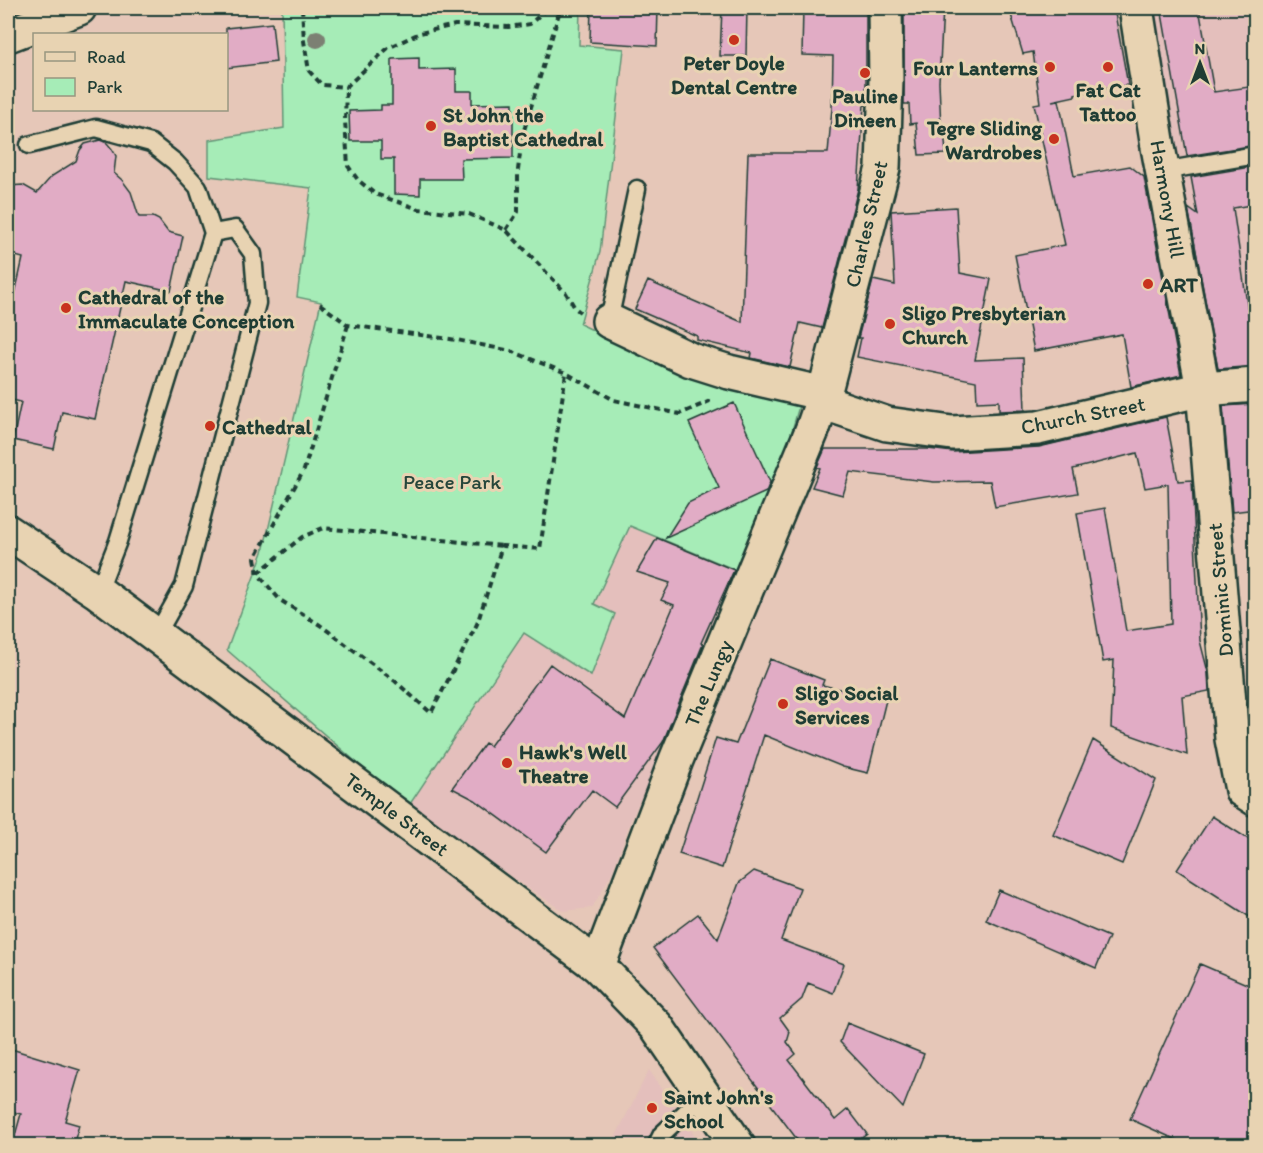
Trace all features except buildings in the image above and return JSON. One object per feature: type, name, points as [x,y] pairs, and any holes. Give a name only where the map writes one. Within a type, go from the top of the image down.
[{"type":"street","points":[[8,35],[79,8]]},
{"type":"street","name":"Charles Street","points":[[823,398],[883,168],[886,80],[885,8]]},
{"type":"street","name":"Harmony Hill","points":[[1136,8],[1203,389]]},
{"type":"street","name":"Church Street","points":[[609,321],[691,360],[823,398],[887,424],[952,433],[1038,428],[1203,389],[1256,385]]},
{"type":"street","name":"Dominic Street","points":[[1203,389],[1232,739],[1249,795]]},
{"type":"street","name":"The Lungy","points":[[598,966],[676,760],[813,428],[823,398]]},
{"type":"street","name":"Temple Street","points":[[8,532],[98,592],[598,966],[657,1027],[738,1146]]},
{"type":"lane","points":[[29,145],[96,128],[151,143],[175,162],[198,187],[213,233],[118,541],[98,592]]},
{"type":"lane","points":[[1163,171],[1256,155]]},
{"type":"lane","points":[[609,321],[637,189]]},
{"type":"lane","points":[[156,636],[184,586],[257,303],[253,254],[235,229],[213,233]]},
{"type":"lane","points":[[656,1146],[662,1134],[704,1096]]},
{"type":"path","points":[[302,8],[309,71],[322,85],[346,87]]},
{"type":"path","points":[[545,8],[530,24],[508,27],[454,26],[420,33],[388,48],[346,87],[345,121],[348,166],[358,180],[375,194],[419,209],[469,214],[506,230],[566,293],[574,308],[584,314],[609,321]]},
{"type":"path","points":[[506,230],[518,212],[518,170],[522,137],[560,8]]},
{"type":"path","points":[[1254,8],[1256,48]]},
{"type":"path","points":[[320,304],[348,325],[435,336],[511,351],[566,373],[614,400],[680,414],[719,397]]},
{"type":"path","points":[[348,325],[304,470],[255,558],[258,574],[280,600],[320,625],[395,681],[431,713],[477,624],[502,546]]},
{"type":"path","points":[[258,574],[302,537],[322,528],[540,549],[566,373]]},
{"type":"shaded area","points":[[1149,8],[1255,8],[1255,376],[1214,380]]},
{"type":"shaded area","points":[[630,526],[743,573],[631,820],[612,873],[592,908],[563,911],[408,807],[524,632],[590,675],[594,605]]},
{"type":"shaded area","name":"Saint John's School","points":[[649,1070],[701,1145],[611,1146]]},
{"type":"green space","name":"Peace Park","points":[[282,8],[580,8],[579,45],[624,49],[600,252],[580,324],[618,342],[801,399],[773,498],[743,573],[630,526],[594,604],[615,614],[591,676],[524,633],[408,807],[227,650],[263,552],[321,302],[297,297],[311,188],[209,176],[209,140],[284,128]]},
{"type":"place","name":"Peter Doyle Dental Centre","points":[[734,40]]},
{"type":"place","name":"Four Lanterns","points":[[1050,67]]},
{"type":"place","name":"Fat Cat Tattoo","points":[[1108,67]]},
{"type":"place","name":"Pauline Dineen","points":[[865,73]]},
{"type":"place","name":"St John the Baptist Cathedral","points":[[431,126]]},
{"type":"place","name":"Tegre Sliding Wardrobes","points":[[1054,139]]},
{"type":"place","name":"ART","points":[[1148,284]]},
{"type":"place","name":"Cathedral of the Immaculate Conception","points":[[66,308]]},
{"type":"place","name":"Sligo Presbyterian Church","points":[[890,324]]},
{"type":"place","name":"Cathedral","points":[[210,426]]},
{"type":"place","name":"Sligo Social Services","points":[[783,704]]},
{"type":"place","name":"Hawk's Well Theatre","points":[[507,763]]},
{"type":"place","name":"Saint John's School","points":[[652,1108]]}]
